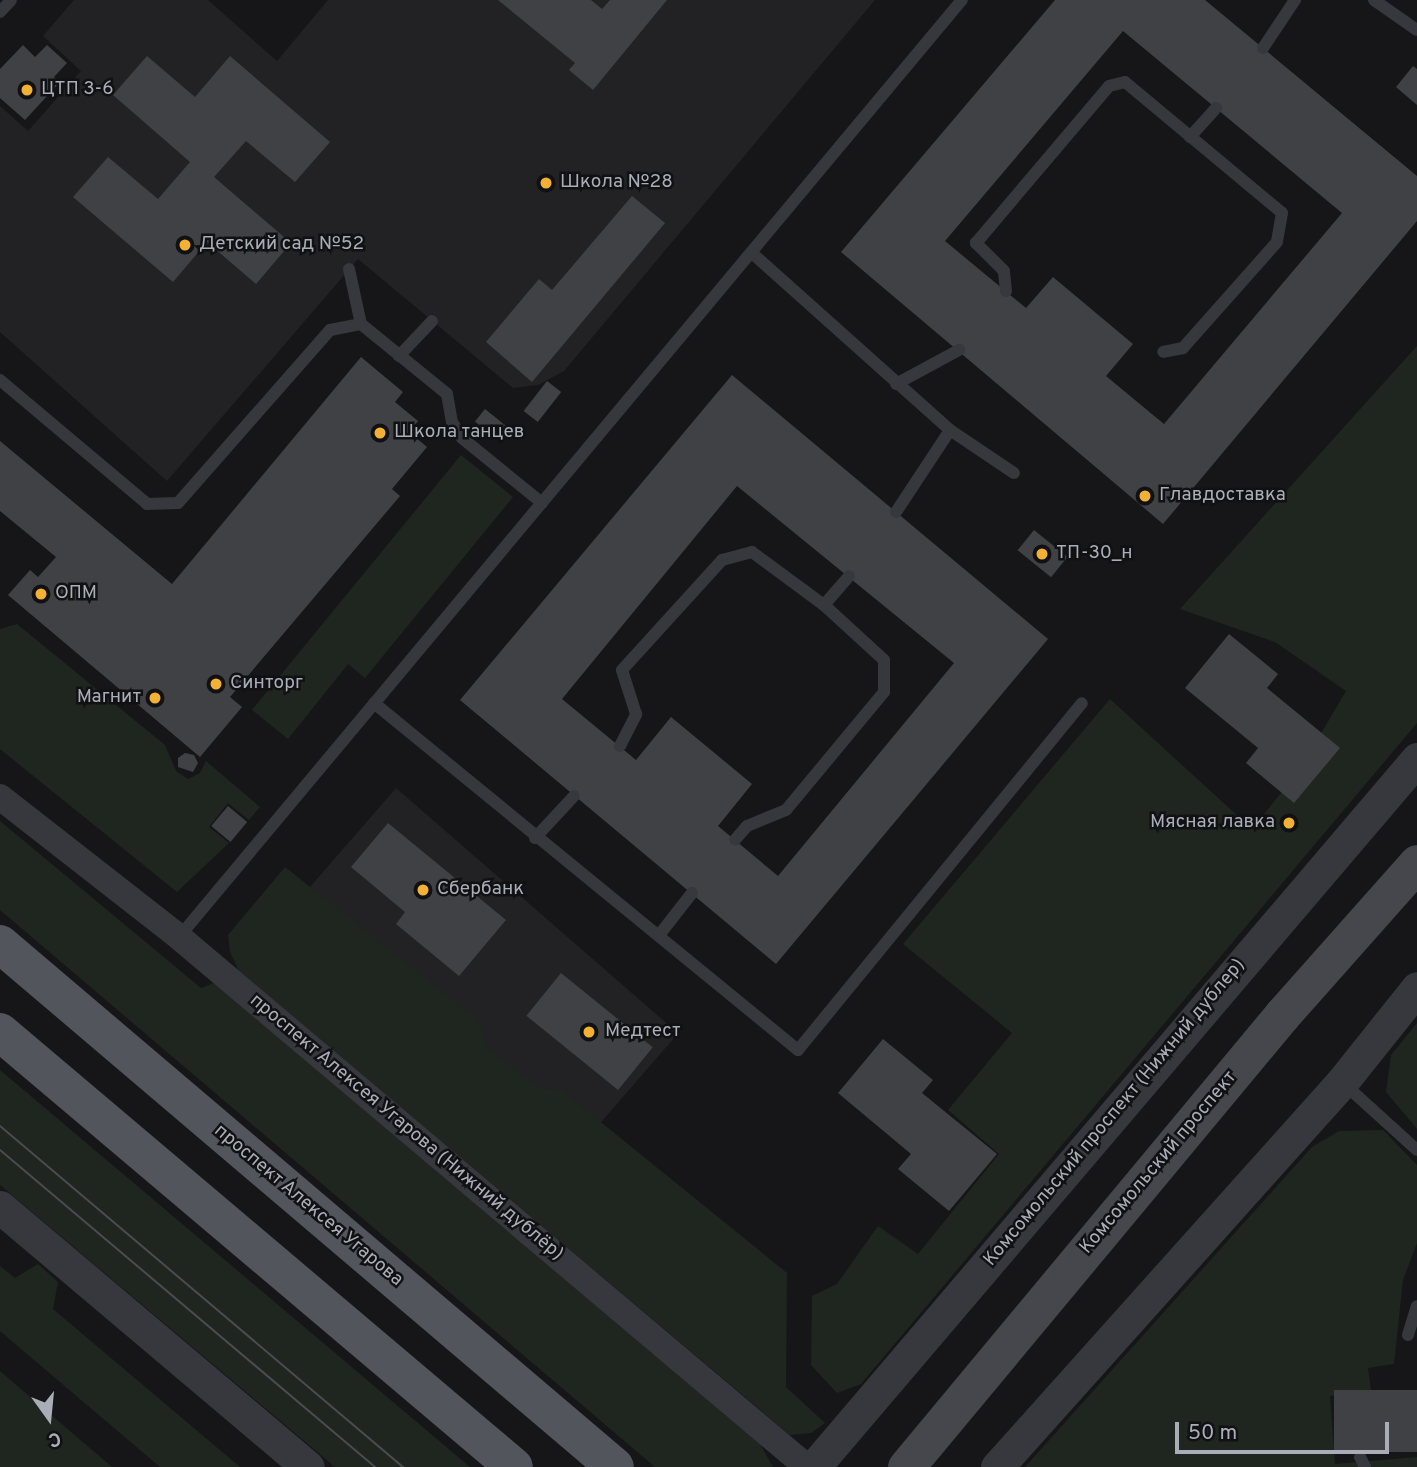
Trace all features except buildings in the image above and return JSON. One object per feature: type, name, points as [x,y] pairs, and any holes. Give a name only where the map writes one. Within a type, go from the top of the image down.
[{"type":"main road","name":"Комсомольский проспект","points":[[906,1467],[1282,1015],[1417,863]]},
{"type":"main road","name":"проспект Алексея Угарова","points":[[0,944],[615,1467]]},
{"type":"main road","points":[[0,1032],[514,1467]]},
{"type":"street","name":"Комсомольский проспект (Нижний дублер)","points":[[814,1467],[1417,759]]},
{"type":"street","name":"проспект Алексея Угарова (Нижний дублёр)","points":[[0,797],[180,937],[807,1467]]},
{"type":"street","points":[[998,1467],[1342,1082],[1417,988]]},
{"type":"street","points":[[0,1207],[308,1467]]},
{"type":"lane","points":[[0,12],[11,0]]},
{"type":"lane","points":[[180,937],[962,0]]},
{"type":"lane","points":[[1263,48],[1294,0]]},
{"type":"lane","points":[[1374,0],[1417,30]]},
{"type":"lane","points":[[1006,292],[1004,271],[976,243],[1109,86],[1125,82],[1282,213],[1277,242],[1183,348],[1163,352]]},
{"type":"lane","points":[[1190,136],[1216,108]]},
{"type":"lane","points":[[752,253],[950,430],[1014,473]]},
{"type":"lane","points":[[349,269],[361,324],[447,394],[452,422],[462,438],[542,503]]},
{"type":"lane","points":[[399,356],[432,321]]},
{"type":"lane","points":[[0,380],[147,504],[178,503],[330,330],[361,324]]},
{"type":"lane","points":[[896,384],[959,350]]},
{"type":"lane","points":[[896,512],[911,496],[950,430]]},
{"type":"lane","points":[[620,746],[636,714],[622,670],[722,560],[752,552],[824,605],[884,660],[884,692],[786,810],[747,826],[735,841]]},
{"type":"lane","points":[[824,605],[849,576]]},
{"type":"lane","points":[[374,703],[535,838],[660,934],[798,1050],[1082,703]]},
{"type":"lane","points":[[535,838],[574,796]]},
{"type":"lane","points":[[660,934],[692,893]]},
{"type":"lane","points":[[1342,1082],[1417,1150]]},
{"type":"lane","points":[[1408,1335],[1417,1306]]},
{"type":"shaded area","points":[[74,0],[208,0],[277,61],[328,0],[875,0],[564,371],[538,385],[513,388],[358,259],[167,481],[0,332],[0,106],[28,131],[81,71],[43,36]]},
{"type":"shaded area","points":[[1417,346],[1417,723],[861,1384],[837,1393],[811,1365],[812,1296],[837,1284],[878,1226],[918,1254],[999,1154],[948,1110],[1012,1033],[903,944],[1110,699],[1252,829],[1300,769],[1346,691],[1275,642],[1180,609]]},
{"type":"shaded area","points":[[461,455],[513,497],[365,678],[348,664],[288,739],[252,710]]},
{"type":"shaded area","points":[[17,624],[165,745],[176,771],[188,779],[200,773],[206,761],[260,807],[249,820],[228,803],[209,827],[229,843],[177,892],[0,749],[0,629]]},
{"type":"shaded area","points":[[396,788],[678,1033],[586,1139],[304,894]]},
{"type":"shaded area","points":[[0,821],[201,988],[214,983],[760,1444],[773,1467],[655,1467],[0,910]]},
{"type":"shaded area","points":[[285,867],[477,1019],[488,1049],[542,1090],[560,1089],[787,1273],[786,1387],[825,1423],[811,1433],[790,1435],[239,971],[230,952],[228,935]]},
{"type":"shaded area","points":[[1417,1023],[1417,1129],[1386,1092],[1391,1055]]},
{"type":"shaded area","points":[[0,1070],[470,1467],[335,1467],[0,1185]]},
{"type":"shaded area","points":[[1383,1130],[1417,1165],[1417,1243],[1403,1280],[1394,1364],[1368,1368],[1371,1390],[1330,1396],[1335,1464],[1417,1457],[1417,1467],[1025,1467],[1312,1147],[1339,1131]]},
{"type":"shaded area","points":[[38,1264],[58,1282],[53,1309],[240,1467],[160,1467],[0,1331],[0,1266],[15,1278]]},
{"type":"shaded area","points":[[0,1371],[112,1467],[0,1467]]},
{"type":"tram line","points":[[0,1126],[403,1467]]},
{"type":"tram line","points":[[0,1150],[375,1467]]},
{"type":"place","name":"ЦТП 3-6","points":[[27,90]]},
{"type":"place","name":"Школа №28","points":[[546,183]]},
{"type":"place","name":"Детский сад №52","points":[[185,245]]},
{"type":"place","name":"Школа танцев","points":[[380,433]]},
{"type":"place","name":"Главдоставка","points":[[1145,496]]},
{"type":"place","name":"ТП-30_н","points":[[1042,554]]},
{"type":"place","name":"ОПМ","points":[[41,594]]},
{"type":"place","name":"Синторг","points":[[216,684]]},
{"type":"place","name":"Магнит","points":[[155,698]]},
{"type":"place","name":"Мясная лавка","points":[[1289,823]]},
{"type":"place","name":"Сбербанк","points":[[423,890]]},
{"type":"place","name":"Медтест","points":[[589,1032]]}]
